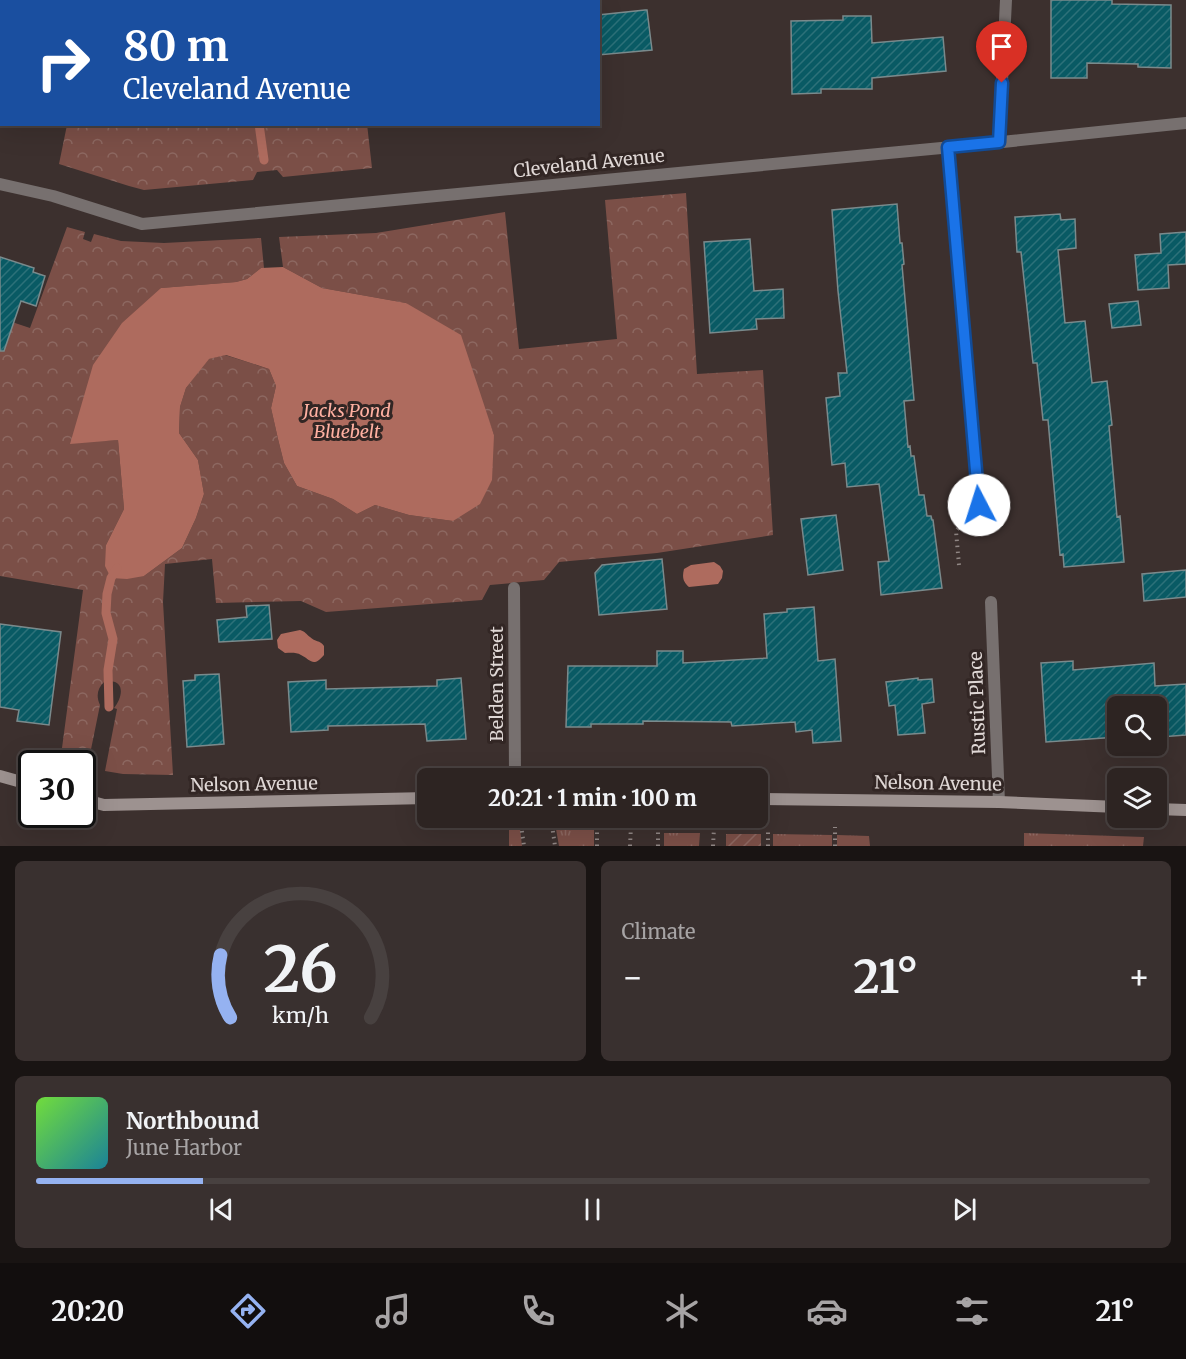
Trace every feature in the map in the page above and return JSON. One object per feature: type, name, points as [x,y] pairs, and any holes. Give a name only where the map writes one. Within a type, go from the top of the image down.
[{"type":"street","points":[[999,142],[1006,0]]},
{"type":"street","name":"Cleveland Avenue","points":[[0,184],[53,196],[142,224],[1186,123]]},
{"type":"street","points":[[948,147],[979,505]]},
{"type":"street","name":"Belden Street","points":[[514,588],[515,768]]},
{"type":"street","name":"Rustic Place","points":[[991,602],[999,802]]},
{"type":"street","points":[[0,776],[18,781]]},
{"type":"street","name":"Nelson Avenue","points":[[96,803],[104,805],[417,798]]},
{"type":"street","name":"Nelson Avenue","points":[[768,799],[999,802],[1107,807]]},
{"type":"street","points":[[1167,809],[1186,810]]},
{"type":"path","points":[[956,531],[958,565]]},
{"type":"path","points":[[835,827],[835,846]]},
{"type":"path","points":[[521,828],[524,846]]},
{"type":"path","points":[[552,828],[555,846]]},
{"type":"path","points":[[597,828],[597,846]]},
{"type":"path","points":[[630,846],[631,828]]},
{"type":"path","points":[[658,828],[658,846]]},
{"type":"path","points":[[713,846],[714,828]]},
{"type":"path","points":[[768,829],[768,846]]},
{"type":"green space","points":[[67,126],[367,126],[372,168],[283,177],[277,170],[257,172],[253,180],[144,190],[59,164]]},
{"type":"green space","name":"Jacks Pond Bluebelt","points":[[686,193],[697,374],[763,370],[773,535],[657,553],[559,562],[544,580],[490,585],[482,600],[326,612],[301,601],[216,603],[212,559],[165,564],[163,602],[173,775],[123,774],[105,771],[117,709],[114,708],[121,693],[116,682],[104,682],[100,687],[98,696],[100,705],[91,750],[62,750],[83,590],[0,576],[0,318],[30,328],[67,227],[85,232],[83,239],[91,242],[94,234],[121,241],[164,243],[261,238],[264,268],[247,279],[236,282],[161,288],[100,441],[118,440],[124,509],[106,545],[144,576],[182,548],[204,494],[198,460],[179,433],[180,407],[186,388],[208,359],[225,355],[269,369],[276,386],[271,408],[278,439],[284,463],[297,486],[333,499],[357,514],[375,505],[409,515],[453,521],[494,435],[480,397],[406,303],[322,288],[283,267],[279,237],[376,233],[505,212],[519,349],[617,339],[605,200]]},
{"type":"green space","points":[[509,828],[520,828],[522,846],[509,846]]},
{"type":"green space","points":[[556,829],[594,830],[594,846],[559,846]]},
{"type":"green space","points":[[664,833],[700,833],[699,846],[664,846]]},
{"type":"green space","points":[[1024,833],[1144,837],[1143,846],[1024,846]]},
{"type":"green space","points":[[726,834],[761,834],[761,846],[726,846]]},
{"type":"green space","points":[[773,834],[832,835],[832,846],[773,846]]},
{"type":"green space","points":[[837,835],[869,836],[870,846],[837,846]]},
{"type":"shaded area","points":[[283,267],[322,288],[406,303],[461,335],[494,435],[492,480],[480,504],[453,521],[409,515],[375,505],[357,514],[333,499],[297,486],[284,463],[278,439],[271,408],[276,386],[269,369],[226,355],[209,359],[186,388],[180,407],[179,433],[198,460],[204,494],[182,548],[144,576],[127,579],[111,578],[105,566],[106,545],[124,509],[118,440],[70,444],[93,365],[122,323],[161,288],[236,282],[247,279],[261,268]]},
{"type":"shaded area","points":[[714,562],[723,571],[718,584],[689,587],[685,583],[684,569],[691,565]]},
{"type":"shaded area","points":[[300,630],[324,646],[324,655],[317,661],[312,662],[297,653],[285,653],[278,648],[277,640],[281,634]]},
{"type":"building","points":[[1051,0],[1112,0],[1112,4],[1171,5],[1171,68],[1138,67],[1138,64],[1087,63],[1087,78],[1051,78]]},
{"type":"building","points":[[647,10],[652,50],[600,55],[600,15]]},
{"type":"building","points":[[843,16],[871,16],[872,43],[943,37],[946,71],[872,78],[872,89],[821,89],[821,93],[792,94],[791,21],[843,20]]},
{"type":"building","points":[[897,204],[914,400],[904,401],[908,447],[910,446],[911,456],[914,456],[919,495],[924,495],[927,516],[931,516],[933,520],[942,588],[881,595],[878,562],[889,561],[879,484],[847,487],[845,463],[832,465],[826,398],[840,396],[838,373],[847,373],[832,210]]},
{"type":"building","points":[[1060,214],[1061,220],[1075,219],[1076,248],[1058,250],[1065,323],[1085,321],[1092,383],[1107,381],[1117,517],[1120,516],[1124,562],[1064,567],[1063,554],[1060,555],[1048,420],[1043,420],[1037,363],[1033,363],[1021,252],[1017,252],[1015,217]]},
{"type":"building","points":[[1186,232],[1186,264],[1168,265],[1169,288],[1138,290],[1135,255],[1161,253],[1160,234]]},
{"type":"building","points":[[750,239],[754,291],[783,289],[784,318],[756,319],[757,329],[710,333],[704,242]]},
{"type":"building","points":[[0,257],[34,268],[33,272],[45,276],[36,306],[21,301],[4,351],[0,351]]},
{"type":"building","points":[[1138,301],[1141,325],[1112,328],[1109,304]]},
{"type":"building","points":[[836,515],[843,570],[808,575],[801,519]]},
{"type":"building","points":[[662,559],[667,609],[599,615],[595,573],[602,565]]},
{"type":"building","points":[[1186,570],[1186,597],[1144,601],[1142,574]]},
{"type":"building","points":[[269,605],[272,639],[219,642],[217,620],[247,617],[246,606]]},
{"type":"building","points":[[814,607],[818,661],[835,659],[841,741],[813,743],[812,730],[796,732],[795,722],[732,726],[731,722],[643,721],[643,724],[591,724],[591,727],[566,727],[568,666],[657,666],[657,651],[683,651],[683,663],[767,658],[764,614]]},
{"type":"building","points":[[0,624],[61,632],[49,725],[17,721],[19,710],[0,707]]},
{"type":"building","points":[[1073,661],[1073,670],[1154,663],[1155,686],[1186,684],[1186,735],[1167,736],[1167,696],[1107,696],[1107,738],[1046,742],[1041,663]]},
{"type":"building","points":[[219,674],[224,744],[187,747],[183,681],[195,680],[195,675]]},
{"type":"building","points":[[461,678],[466,739],[427,741],[425,724],[328,726],[328,730],[291,732],[288,682],[326,680],[326,689],[437,686],[437,680]]},
{"type":"building","points":[[918,678],[918,680],[932,679],[934,702],[922,704],[925,733],[898,735],[895,705],[889,706],[886,682]]},
{"type":"waterway","points":[[259,126],[264,160]]},
{"type":"waterway","points":[[109,707],[108,670],[113,639],[106,613],[107,594],[111,578],[117,568]]},
{"type":"route","points":[[979,505],[948,147],[999,142],[1002,83]]}]
